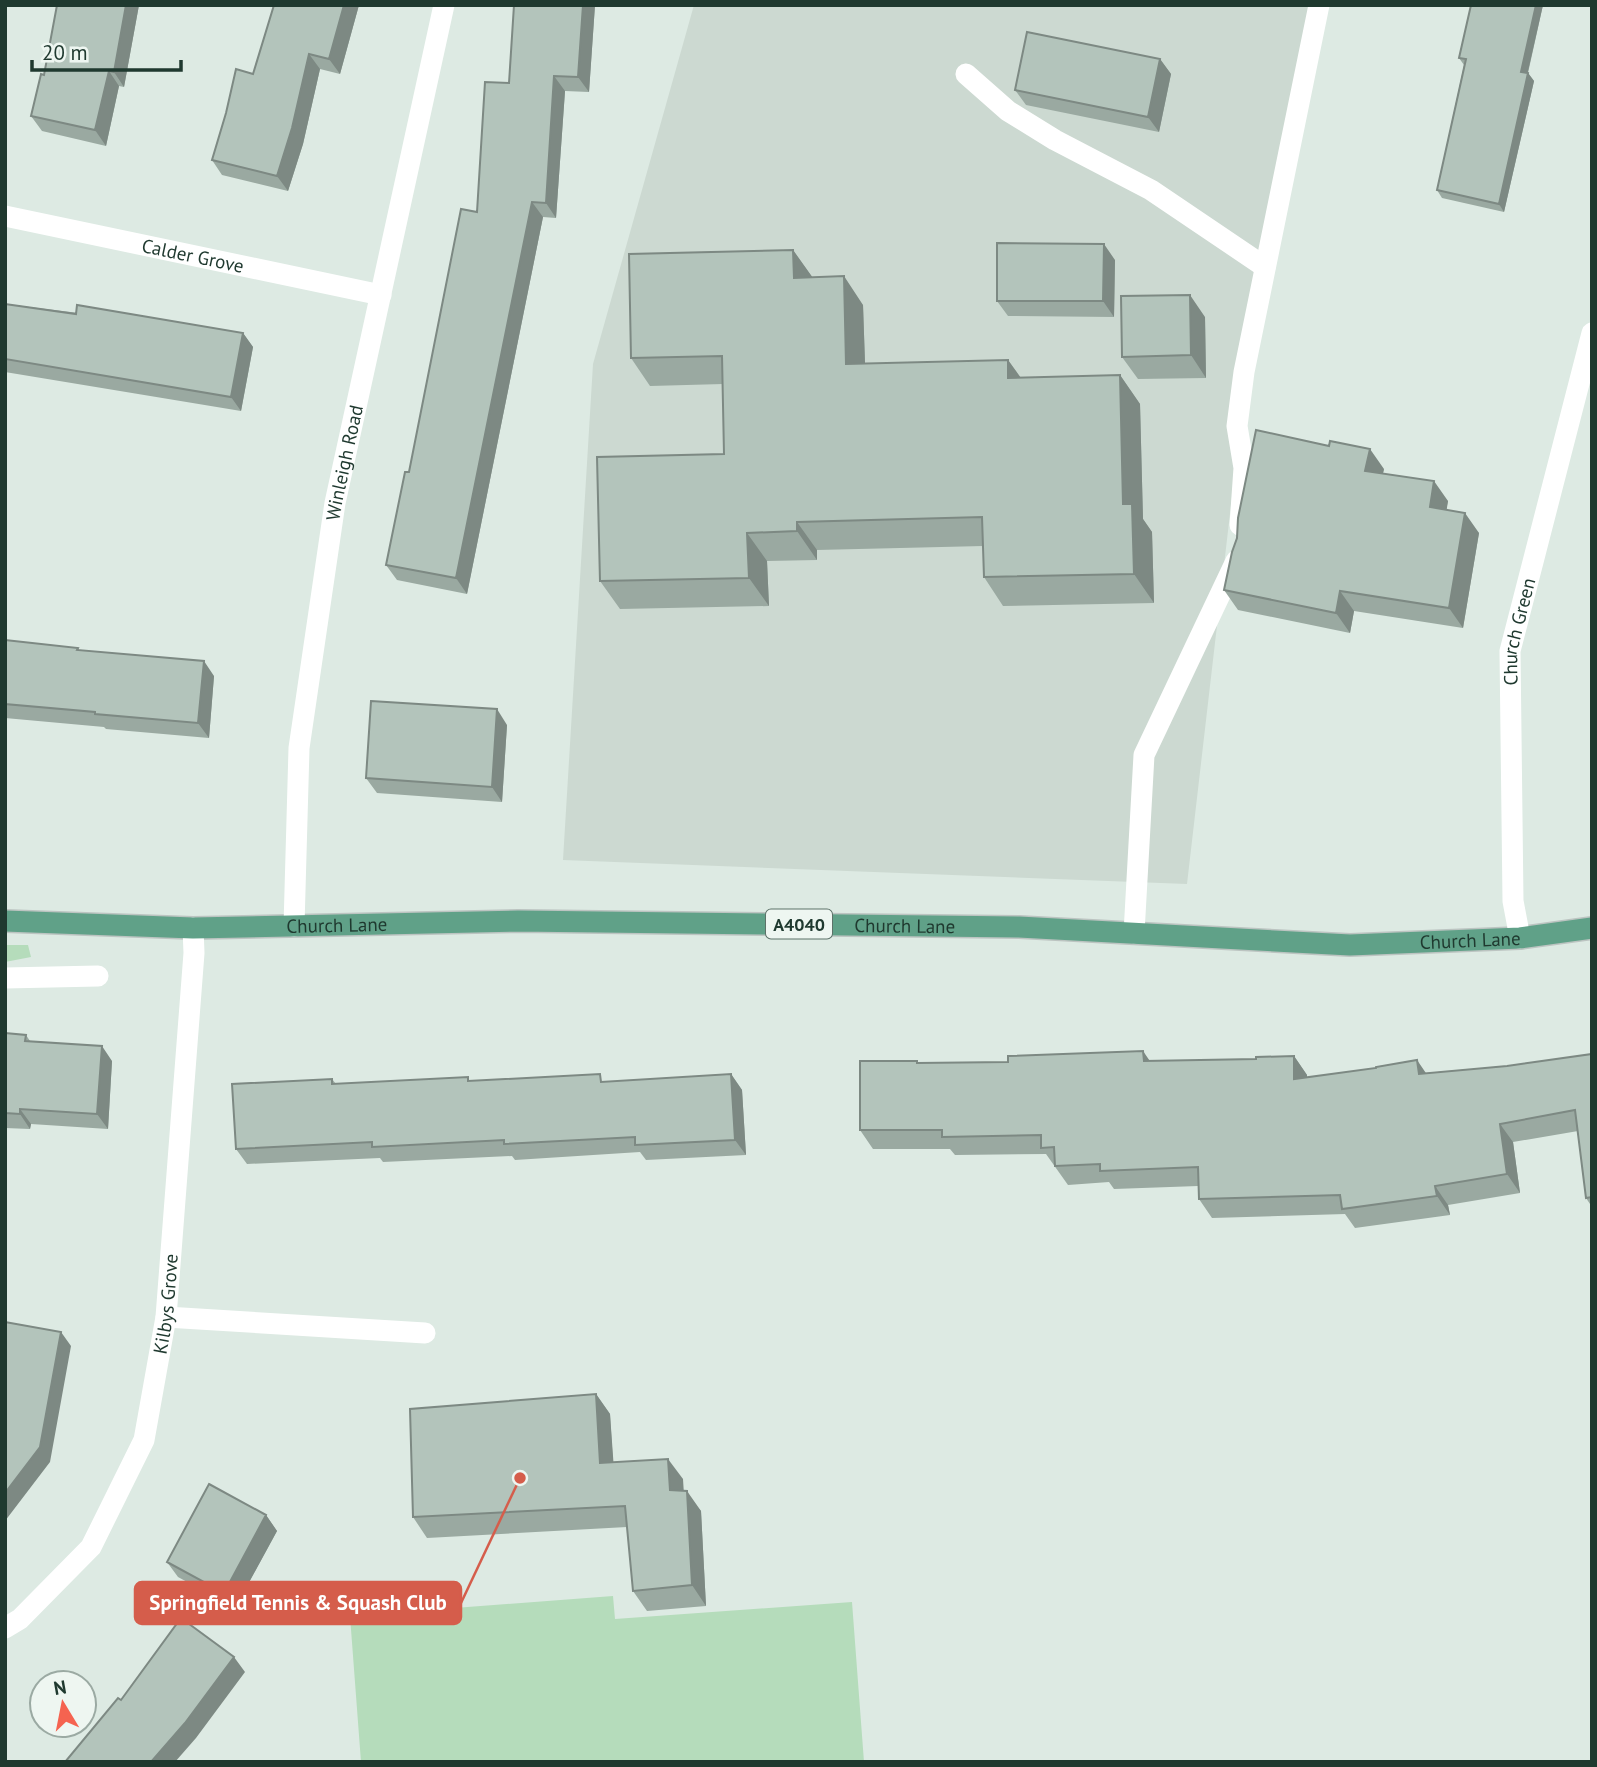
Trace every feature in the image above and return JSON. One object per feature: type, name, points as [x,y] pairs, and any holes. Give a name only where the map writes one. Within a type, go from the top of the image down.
[{"type":"main road","name":"Church Lane","points":[[5,921],[193,928],[518,921],[1019,927],[1350,945],[1520,938],[1592,928]]},
{"type":"street","name":"Winleigh Road","points":[[294,926],[299,748],[335,503],[444,5]]},
{"type":"street","points":[[1134,933],[1144,755],[1238,557],[1244,468],[1237,426],[1244,372],[1319,5]]},
{"type":"street","points":[[966,74],[1008,111],[1055,140],[1151,190],[1265,268]]},
{"type":"street","name":"Calder Grove","points":[[5,216],[381,295]]},
{"type":"street","name":"Church Green","points":[[1520,938],[1513,901],[1510,651],[1592,333]]},
{"type":"street","name":"Kilbys Grove","points":[[5,1628],[20,1619],[90,1547],[144,1440],[166,1317],[194,953],[193,928]]},
{"type":"street","points":[[5,978],[98,976]]},
{"type":"street","points":[[166,1317],[425,1333]]},
{"type":"shaded area","points":[[694,5],[1320,5],[1262,238],[1187,884],[563,860],[593,364]]},
{"type":"green space","points":[[5,945],[28,945],[31,957],[5,962]]},
{"type":"green space","points":[[613,1596],[615,1619],[852,1602],[864,1762],[361,1762],[350,1616]]},
{"type":"building","points":[[57,5],[126,5],[114,72],[109,71],[95,130],[31,116],[41,74],[44,75]]},
{"type":"building","points":[[274,5],[344,5],[329,59],[309,54],[292,128],[277,176],[212,160],[236,69],[253,74]]},
{"type":"building","points":[[514,5],[583,5],[578,77],[554,76],[546,203],[532,202],[456,578],[386,565],[405,472],[409,472],[461,209],[477,212],[485,82],[509,83]]},
{"type":"building","points":[[1471,5],[1536,5],[1521,72],[1528,73],[1499,204],[1437,190],[1466,59],[1459,58]]},
{"type":"building","points":[[1027,32],[1160,59],[1148,117],[1015,90]]},
{"type":"building","points":[[997,243],[1104,244],[1103,301],[997,301]]},
{"type":"building","points":[[793,250],[794,278],[844,276],[846,364],[1008,360],[1008,378],[1120,375],[1123,504],[1132,504],[1134,574],[984,577],[982,517],[797,522],[797,531],[747,533],[749,578],[600,581],[597,457],[724,454],[722,356],[631,358],[629,254]]},
{"type":"building","points":[[1190,295],[1191,355],[1122,357],[1121,296]]},
{"type":"building","points":[[5,304],[76,314],[77,305],[243,333],[231,397],[5,359]]},
{"type":"building","points":[[1256,430],[1329,446],[1330,441],[1370,449],[1365,471],[1434,481],[1430,507],[1465,513],[1449,608],[1340,591],[1336,613],[1224,590],[1237,538],[1238,518]]},
{"type":"building","points":[[5,640],[78,648],[77,650],[204,661],[198,723],[5,704]]},
{"type":"building","points":[[371,701],[497,709],[492,787],[366,778]]},
{"type":"building","points":[[5,1033],[26,1035],[25,1041],[102,1046],[97,1114],[20,1109],[20,1114],[5,1113]]},
{"type":"building","points":[[1143,1051],[1144,1061],[1294,1056],[1294,1079],[1417,1060],[1419,1074],[1507,1066],[1592,1054],[1592,1197],[1586,1198],[1575,1110],[1500,1124],[1507,1174],[1435,1186],[1437,1196],[1342,1209],[1340,1195],[1199,1199],[1198,1167],[1100,1171],[1100,1164],[1055,1166],[1054,1147],[1041,1148],[1041,1135],[942,1137],[942,1130],[860,1130],[860,1061],[1008,1062],[1008,1056]]},
{"type":"building","points":[[600,1074],[601,1082],[731,1074],[735,1140],[635,1145],[635,1137],[504,1144],[504,1140],[372,1147],[372,1142],[236,1149],[232,1084],[332,1079],[332,1084],[468,1077],[468,1081]]},
{"type":"building","points":[[5,1322],[61,1332],[40,1447],[5,1493]]},
{"type":"building","points":[[596,1394],[600,1463],[668,1459],[670,1490],[687,1491],[692,1585],[633,1591],[625,1506],[413,1517],[410,1409]]},
{"type":"building","points":[[209,1484],[266,1515],[224,1593],[167,1562]]},
{"type":"building","points":[[181,1618],[234,1657],[185,1723],[151,1762],[65,1762],[84,1739],[98,1739],[98,1722],[118,1698],[121,1700]]},
{"type":"place","name":"Springfield Tennis & Squash Club","points":[[520,1478]]}]
